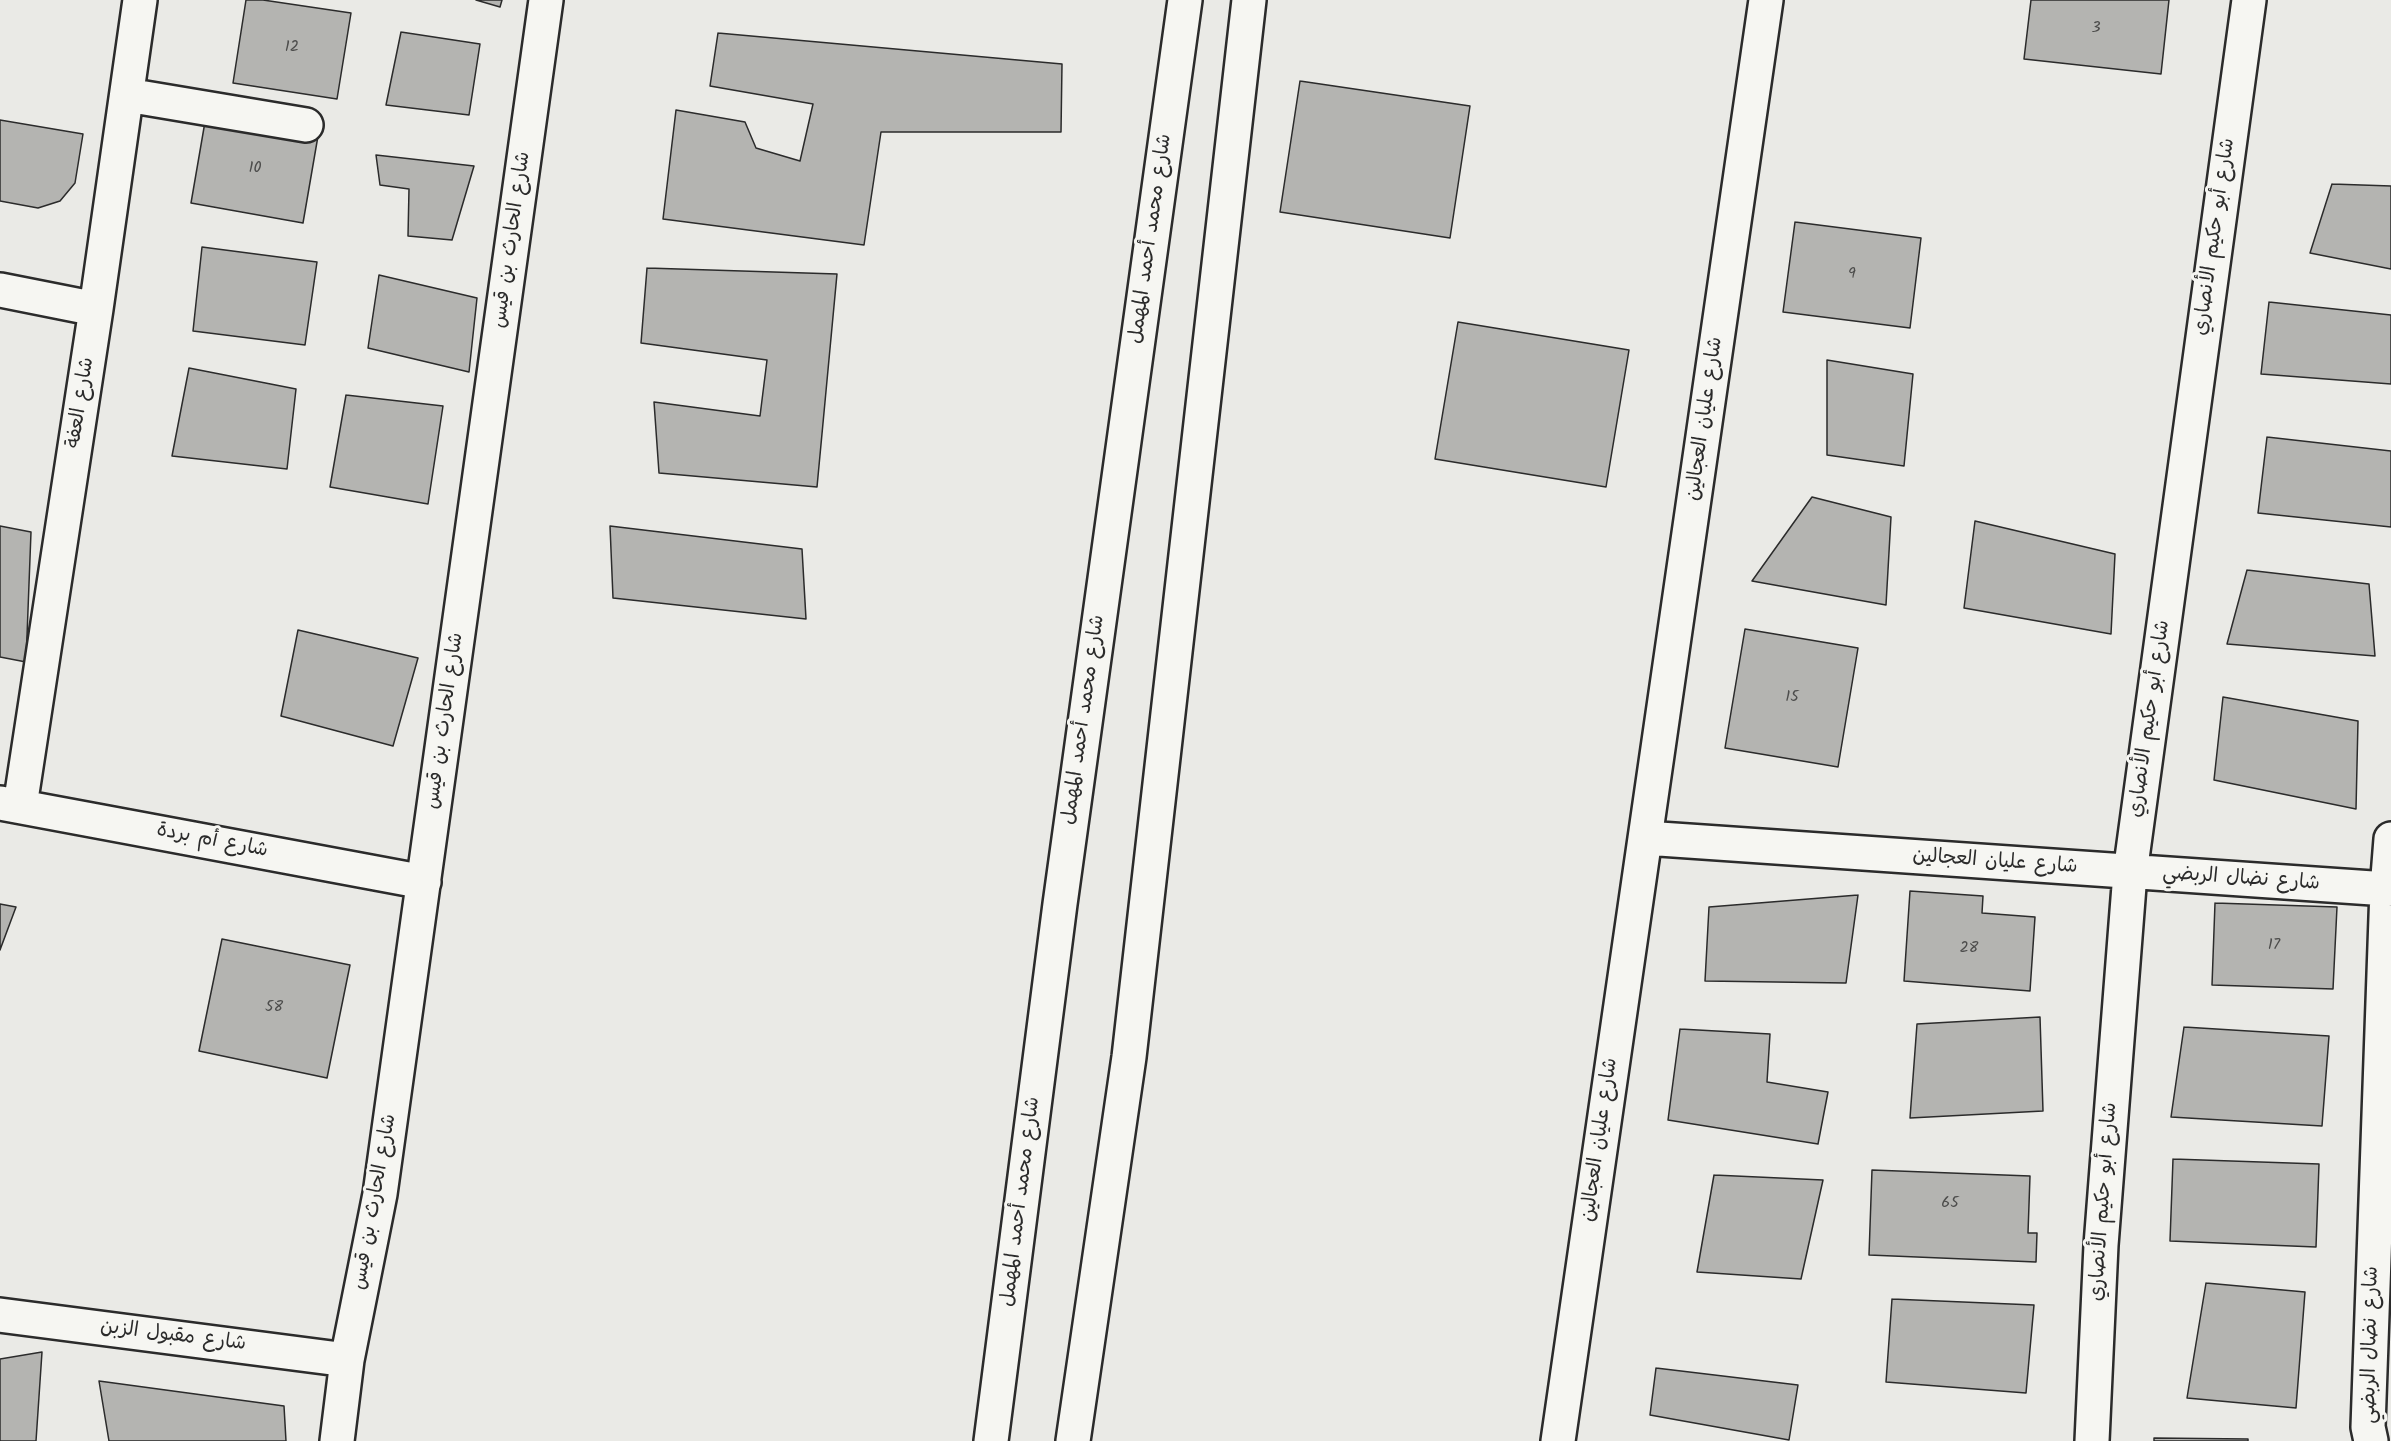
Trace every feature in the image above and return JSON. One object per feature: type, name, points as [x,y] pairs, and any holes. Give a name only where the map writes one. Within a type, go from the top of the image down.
[{"type":"street","name":"شارع العفة","points":[[10,805],[96,309],[140,0]]},
{"type":"street","name":"شارع الحارث بن قيس","points":[[337,1441],[347,1360],[380,1194],[546,0]]},
{"type":"street","name":"شارع محمد أحمد المهمل","points":[[991,1441],[1059,904],[1185,0]]},
{"type":"street","points":[[1073,1441],[1129,1057],[1249,0]]},
{"type":"street","name":"شارع عليان العجالين","points":[[1558,1441],[1766,0]]},
{"type":"street","name":"شارع أبو حكيم الأنصاري","points":[[2091,1441],[2101,1245],[2130,873],[2248,0]]},
{"type":"street","points":[[127,95],[306,125]]},
{"type":"street","points":[[0,290],[96,309]]},
{"type":"street","name":"شارع أم بردة","points":[[10,805],[424,882]]},
{"type":"street","name":"شارع عليان العجالين","points":[[1645,838],[2130,873]]},
{"type":"street","name":"شارع نضال الربضي","points":[[2371,1441],[2368,1427],[2387,889],[2391,839]]},
{"type":"street","name":"شارع نضال الربضي","points":[[2130,873],[2387,889]]},
{"type":"street","name":"شارع مقبول الزبن","points":[[0,1315],[347,1360]]},
{"type":"building","points":[[246,0],[263,0],[351,13],[337,99],[233,83]]},
{"type":"building","points":[[476,0],[502,0],[500,7]]},
{"type":"building","points":[[2031,0],[2169,0],[2161,74],[2024,59]]},
{"type":"building","points":[[401,32],[480,44],[469,115],[386,105]]},
{"type":"building","points":[[718,33],[1062,64],[1061,132],[881,132],[864,245],[663,219],[676,110],[745,122],[756,148],[800,161],[813,104],[710,86]]},
{"type":"building","points":[[1300,81],[1470,106],[1450,238],[1280,212]]},
{"type":"building","points":[[206,116],[318,136],[303,223],[191,203]]},
{"type":"building","points":[[0,120],[83,134],[75,183],[60,201],[38,208],[0,201]]},
{"type":"building","points":[[376,155],[474,166],[452,240],[408,236],[409,189],[380,185]]},
{"type":"building","points":[[2332,184],[2391,186],[2391,269],[2310,253]]},
{"type":"building","points":[[1795,222],[1921,238],[1910,328],[1783,312]]},
{"type":"building","points":[[202,247],[317,262],[305,345],[193,331]]},
{"type":"building","points":[[647,268],[837,274],[817,487],[659,473],[654,402],[760,416],[767,360],[641,343]]},
{"type":"building","points":[[379,275],[477,298],[469,372],[368,348]]},
{"type":"building","points":[[2269,302],[2391,315],[2391,384],[2261,374]]},
{"type":"building","points":[[1458,322],[1629,350],[1606,487],[1435,459]]},
{"type":"building","points":[[1827,360],[1913,374],[1904,466],[1827,455]]},
{"type":"building","points":[[189,368],[296,389],[287,469],[172,456]]},
{"type":"building","points":[[346,395],[443,406],[428,504],[330,487]]},
{"type":"building","points":[[2267,437],[2391,451],[2391,527],[2258,513]]},
{"type":"building","points":[[1812,497],[1891,517],[1886,605],[1752,581]]},
{"type":"building","points":[[1975,521],[2115,554],[2111,634],[1964,608]]},
{"type":"building","points":[[0,526],[31,532],[26,662],[0,657]]},
{"type":"building","points":[[610,526],[802,549],[806,619],[613,598]]},
{"type":"building","points":[[2247,570],[2369,584],[2375,656],[2227,644]]},
{"type":"building","points":[[1745,629],[1858,648],[1838,767],[1725,748]]},
{"type":"building","points":[[298,630],[418,658],[393,746],[281,716]]},
{"type":"building","points":[[2223,697],[2358,721],[2356,809],[2214,780]]},
{"type":"building","points":[[1910,891],[1983,896],[1982,913],[2035,917],[2030,991],[1904,981]]},
{"type":"building","points":[[1858,895],[1846,983],[1705,981],[1709,907]]},
{"type":"building","points":[[2215,903],[2337,907],[2333,989],[2212,985]]},
{"type":"building","points":[[0,904],[16,907],[0,950]]},
{"type":"building","points":[[222,939],[350,965],[327,1078],[199,1051]]},
{"type":"building","points":[[2040,1017],[2043,1111],[1910,1118],[1917,1024]]},
{"type":"building","points":[[2184,1027],[2329,1036],[2322,1126],[2171,1117]]},
{"type":"building","points":[[1680,1029],[1770,1034],[1767,1082],[1828,1092],[1818,1144],[1668,1120]]},
{"type":"building","points":[[2173,1159],[2319,1164],[2316,1247],[2170,1241]]},
{"type":"building","points":[[1872,1170],[2030,1176],[2028,1233],[2037,1233],[2036,1262],[1869,1255]]},
{"type":"building","points":[[1714,1175],[1823,1180],[1801,1279],[1697,1272]]},
{"type":"building","points":[[2206,1283],[2305,1292],[2296,1408],[2187,1398]]},
{"type":"building","points":[[1892,1299],[2034,1305],[2026,1393],[1886,1382]]},
{"type":"building","points":[[42,1352],[36,1441],[0,1441],[0,1359]]},
{"type":"building","points":[[1656,1368],[1798,1385],[1789,1440],[1650,1415]]},
{"type":"building","points":[[99,1381],[284,1406],[286,1441],[109,1441]]},
{"type":"building","points":[[2154,1438],[2248,1439],[2248,1441],[2154,1441]]}]
